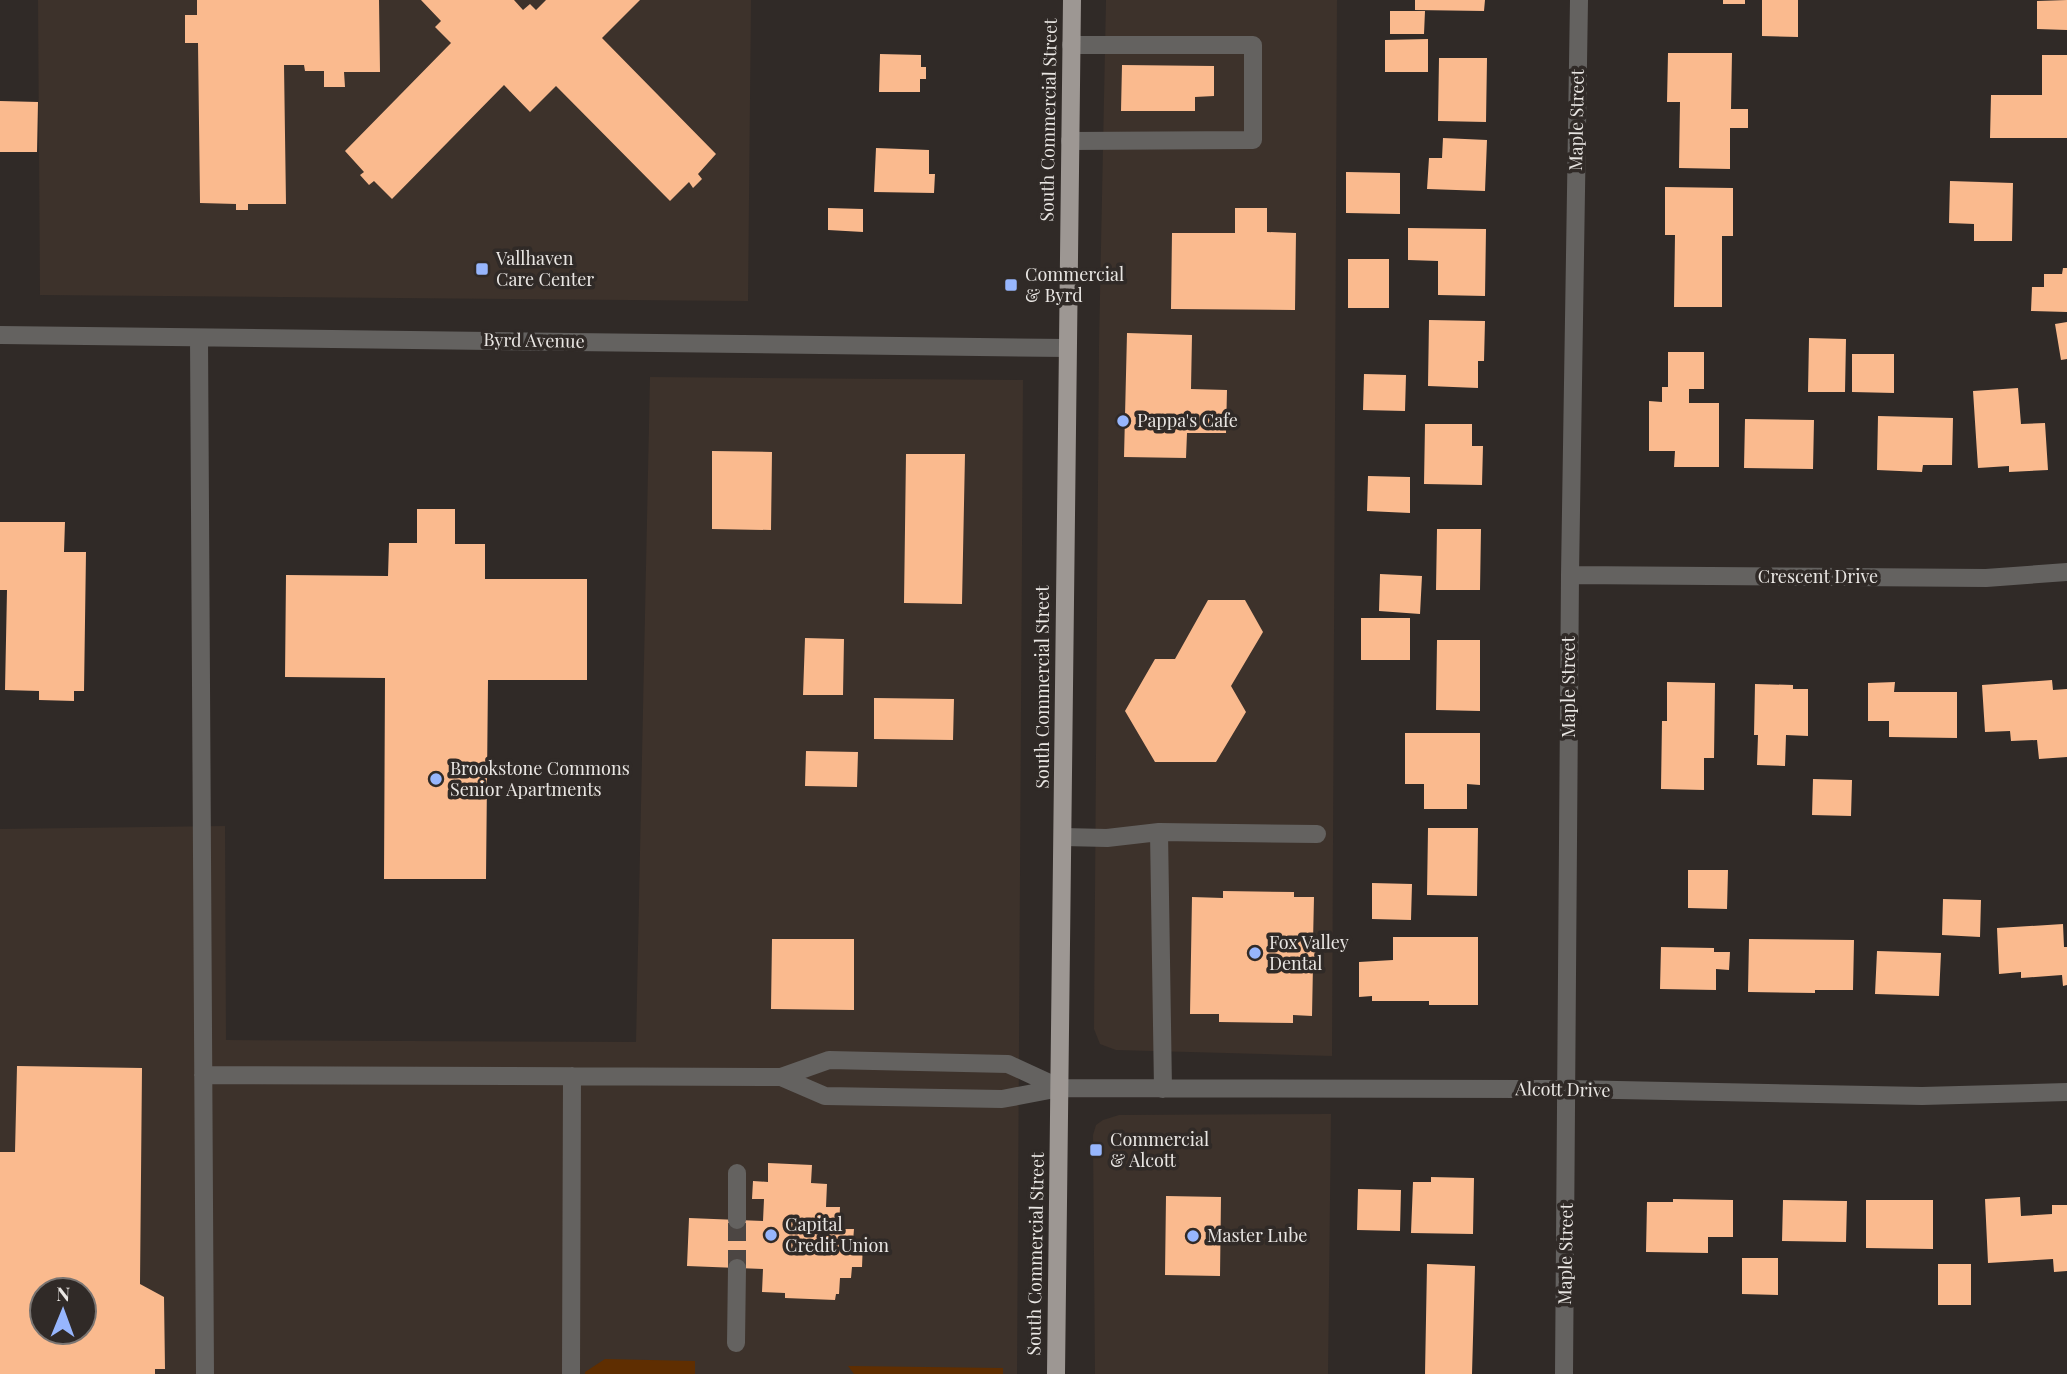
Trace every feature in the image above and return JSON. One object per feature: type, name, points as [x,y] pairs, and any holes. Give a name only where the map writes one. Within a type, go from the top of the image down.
[{"type":"main road","name":"South Commercial Street","points":[[1056,1374],[1072,0]]},
{"type":"street","name":"Maple Street","points":[[1564,1374],[1570,575],[1579,0]]},
{"type":"street","points":[[1070,141],[1253,140],[1253,45],[1071,45]]},
{"type":"street","name":"Byrd Avenue","points":[[0,335],[1067,348]]},
{"type":"street","points":[[199,338],[205,1374]]},
{"type":"street","name":"Crescent Drive","points":[[1570,575],[1986,578],[2067,572]]},
{"type":"street","points":[[1063,837],[1107,838],[1159,832],[1317,834]]},
{"type":"street","points":[[1159,832],[1163,1089]]},
{"type":"street","points":[[203,1075],[781,1077],[828,1060],[1009,1064],[1060,1088]]},
{"type":"street","points":[[571,1374],[572,1076]]},
{"type":"street","points":[[781,1077],[825,1096],[1002,1099],[1060,1088]]},
{"type":"street","name":"Alcott Drive","points":[[1060,1088],[1568,1089],[1922,1097],[2067,1092]]},
{"type":"street","points":[[737,1173],[737,1220]]},
{"type":"street","points":[[736,1343],[737,1268]]},
{"type":"shaded area","points":[[38,0],[751,0],[748,301],[40,295]]},
{"type":"shaded area","points":[[1106,0],[1337,0],[1332,1056],[1116,1050],[1100,1044],[1094,1029],[1099,345]]},
{"type":"shaded area","points":[[650,377],[1023,380],[1017,1374],[0,1374],[0,829],[225,826],[226,1040],[636,1042]]},
{"type":"shaded area","points":[[1331,1114],[1328,1374],[1095,1374],[1093,1135],[1096,1125],[1119,1115]]},
{"type":"shaded area","points":[[605,1359],[695,1361],[695,1374],[585,1374]]},
{"type":"shaded area","points":[[848,1366],[1003,1368],[1003,1374],[854,1374]]},
{"type":"building","points":[[197,0],[379,0],[380,72],[344,72],[345,87],[324,87],[324,71],[305,71],[304,65],[284,65],[286,204],[248,204],[248,210],[236,210],[236,204],[200,203],[198,43],[185,43],[185,15],[197,15]]},
{"type":"building","points":[[421,0],[514,0],[523,10],[530,4],[536,10],[546,0],[640,0],[602,38],[716,154],[698,174],[702,179],[693,188],[689,182],[670,201],[556,86],[530,112],[504,85],[392,199],[374,181],[369,185],[360,175],[364,172],[345,151],[451,43],[435,27],[441,21]]},
{"type":"building","points":[[1415,0],[1485,0],[1484,11],[1415,10]]},
{"type":"building","points":[[1723,0],[1745,0],[1745,4],[1723,4]]},
{"type":"building","points":[[1762,0],[1798,0],[1798,37],[1762,36]]},
{"type":"building","points":[[2067,0],[2067,30],[2037,29],[2037,1]]},
{"type":"building","points":[[1390,11],[1425,11],[1424,34],[1390,34]]},
{"type":"building","points":[[1428,39],[1428,72],[1385,72],[1385,40]]},
{"type":"building","points":[[1668,53],[1732,53],[1731,109],[1748,109],[1748,128],[1730,128],[1730,169],[1679,168],[1680,102],[1667,102]]},
{"type":"building","points":[[880,54],[921,55],[921,67],[926,67],[926,79],[920,79],[920,92],[879,92]]},
{"type":"building","points":[[2042,55],[2067,55],[2067,138],[1990,138],[1991,95],[2042,95]]},
{"type":"building","points":[[1439,58],[1487,58],[1486,122],[1438,121]]},
{"type":"building","points":[[1122,65],[1214,66],[1214,96],[1195,97],[1195,111],[1121,111]]},
{"type":"building","points":[[0,101],[38,102],[37,152],[0,152]]},
{"type":"building","points":[[1443,138],[1487,140],[1485,191],[1427,189],[1429,158],[1442,158]]},
{"type":"building","points":[[876,148],[929,150],[929,174],[935,174],[934,193],[874,192]]},
{"type":"building","points":[[1346,172],[1400,173],[1400,214],[1346,213]]},
{"type":"building","points":[[1950,181],[2013,183],[2012,241],[1974,241],[1974,224],[1949,223]]},
{"type":"building","points":[[1665,187],[1733,188],[1733,236],[1722,236],[1722,307],[1674,307],[1675,235],[1665,235]]},
{"type":"building","points":[[828,208],[863,209],[863,232],[828,230]]},
{"type":"building","points":[[1235,208],[1267,208],[1267,232],[1296,233],[1295,310],[1171,309],[1172,233],[1235,233]]},
{"type":"building","points":[[1408,228],[1486,229],[1485,296],[1438,295],[1438,261],[1408,260]]},
{"type":"building","points":[[1348,259],[1389,259],[1389,308],[1348,308]]},
{"type":"building","points":[[2063,268],[2067,268],[2067,312],[2031,311],[2032,287],[2044,287],[2044,274],[2062,274]]},
{"type":"building","points":[[1429,320],[1485,321],[1484,361],[1478,361],[1478,388],[1428,386]]},
{"type":"building","points":[[2067,322],[2067,359],[2061,360],[2055,324]]},
{"type":"building","points":[[1127,333],[1192,335],[1191,389],[1227,390],[1226,433],[1187,433],[1186,458],[1124,457]]},
{"type":"building","points":[[1809,338],[1846,339],[1845,392],[1808,392]]},
{"type":"building","points":[[1668,352],[1704,352],[1704,389],[1689,389],[1689,403],[1719,403],[1719,467],[1674,467],[1675,451],[1649,451],[1649,401],[1662,402],[1662,387],[1668,387]]},
{"type":"building","points":[[1852,354],[1894,354],[1894,393],[1852,392]]},
{"type":"building","points":[[1364,374],[1406,375],[1405,411],[1363,410]]},
{"type":"building","points":[[2018,388],[2021,424],[2045,423],[2048,470],[2009,472],[2009,466],[1978,468],[1973,391]]},
{"type":"building","points":[[1878,416],[1953,418],[1952,465],[1923,465],[1922,472],[1877,470]]},
{"type":"building","points":[[1745,419],[1814,420],[1813,469],[1744,468]]},
{"type":"building","points":[[1425,424],[1472,424],[1472,446],[1483,446],[1482,485],[1424,484]]},
{"type":"building","points":[[712,451],[772,452],[771,530],[712,529]]},
{"type":"building","points":[[906,454],[965,454],[962,604],[904,603]]},
{"type":"building","points":[[1368,476],[1410,477],[1410,513],[1367,511]]},
{"type":"building","name":"Brookstone Commons Senior Apartments","points":[[417,509],[455,509],[455,544],[485,544],[485,579],[587,579],[587,680],[488,680],[486,879],[384,879],[385,678],[285,677],[286,575],[388,576],[389,543],[417,543]]},
{"type":"building","points":[[0,522],[65,522],[64,552],[86,552],[84,691],[74,691],[74,701],[39,700],[39,691],[5,690],[7,590],[0,590]]},
{"type":"building","points":[[1437,529],[1481,529],[1480,590],[1436,590]]},
{"type":"building","points":[[1380,574],[1422,576],[1420,614],[1379,611]]},
{"type":"building","points":[[1208,600],[1245,600],[1263,632],[1231,686],[1246,712],[1216,762],[1155,762],[1125,711],[1155,659],[1175,659]]},
{"type":"building","points":[[1361,618],[1410,618],[1410,660],[1361,660]]},
{"type":"building","points":[[805,638],[844,639],[843,695],[803,695]]},
{"type":"building","points":[[1437,640],[1480,640],[1480,711],[1436,710]]},
{"type":"building","points":[[2052,680],[2053,690],[2067,689],[2067,757],[2039,759],[2037,740],[2011,741],[2010,731],[1985,732],[1982,685]]},
{"type":"building","points":[[1667,682],[1715,683],[1714,758],[1704,758],[1704,790],[1661,789],[1662,721],[1667,721]]},
{"type":"building","points":[[1895,682],[1894,692],[1957,692],[1957,738],[1889,737],[1889,721],[1868,721],[1868,683]]},
{"type":"building","points":[[1755,684],[1793,685],[1793,689],[1808,689],[1808,736],[1786,735],[1785,766],[1757,765],[1758,735],[1754,735]]},
{"type":"building","points":[[874,698],[954,699],[953,740],[874,739]]},
{"type":"building","points":[[1405,733],[1480,733],[1480,785],[1467,784],[1467,809],[1424,809],[1424,784],[1405,784]]},
{"type":"building","points":[[806,751],[858,752],[857,787],[805,786]]},
{"type":"building","points":[[1813,779],[1852,780],[1851,816],[1812,815]]},
{"type":"building","points":[[1428,828],[1478,828],[1477,896],[1427,895]]},
{"type":"building","points":[[1688,870],[1728,870],[1727,909],[1688,908]]},
{"type":"building","points":[[1372,883],[1412,884],[1411,920],[1372,919]]},
{"type":"building","name":"Fox Valley Dental","points":[[1223,891],[1294,892],[1294,897],[1314,897],[1313,942],[1320,942],[1319,965],[1313,965],[1312,1016],[1293,1015],[1293,1023],[1219,1022],[1219,1014],[1190,1014],[1192,897],[1223,898]]},
{"type":"building","points":[[1943,899],[1981,900],[1980,937],[1942,935]]},
{"type":"building","points":[[2063,924],[2064,947],[2067,947],[2067,985],[2063,986],[2062,975],[2021,978],[2021,972],[1999,974],[1997,928]]},
{"type":"building","points":[[1393,937],[1478,937],[1478,1005],[1429,1005],[1429,1001],[1372,1001],[1372,996],[1359,997],[1359,962],[1393,960]]},
{"type":"building","points":[[772,939],[854,939],[854,1010],[771,1009]]},
{"type":"building","points":[[1749,939],[1854,940],[1853,990],[1815,990],[1815,993],[1748,992]]},
{"type":"building","points":[[1661,947],[1714,948],[1714,952],[1730,952],[1729,970],[1716,969],[1716,990],[1660,989]]},
{"type":"building","points":[[1877,951],[1941,953],[1939,996],[1875,994]]},
{"type":"building","points":[[17,1066],[142,1068],[140,1284],[164,1297],[165,1369],[155,1369],[155,1374],[0,1374],[0,1152],[15,1152]]},
{"type":"building","name":"Capital Credit Union","points":[[768,1163],[812,1165],[811,1183],[827,1184],[826,1207],[840,1207],[839,1229],[854,1229],[853,1242],[863,1242],[862,1267],[852,1267],[851,1278],[840,1278],[839,1294],[836,1294],[835,1300],[785,1298],[785,1293],[762,1292],[763,1269],[687,1266],[689,1218],[763,1221],[764,1199],[752,1199],[753,1181],[768,1182]]},
{"type":"building","points":[[1431,1177],[1474,1178],[1473,1234],[1411,1233],[1413,1182],[1431,1182]]},
{"type":"building","points":[[1358,1189],[1401,1190],[1400,1231],[1357,1230]]},
{"type":"building","name":"Master Lube","points":[[1166,1196],[1221,1197],[1220,1276],[1165,1275]]},
{"type":"building","points":[[2020,1197],[2021,1216],[2052,1214],[2052,1205],[2067,1205],[2067,1271],[2054,1272],[2053,1259],[1988,1263],[1985,1199]]},
{"type":"building","points":[[1673,1199],[1733,1200],[1733,1237],[1708,1237],[1708,1253],[1646,1252],[1647,1202],[1673,1202]]},
{"type":"building","points":[[1783,1200],[1847,1201],[1846,1242],[1782,1241]]},
{"type":"building","points":[[1866,1200],[1933,1200],[1933,1249],[1866,1248]]},
{"type":"building","points":[[1742,1258],[1778,1258],[1778,1295],[1742,1294]]},
{"type":"building","points":[[1427,1264],[1475,1266],[1472,1374],[1425,1374]]},
{"type":"building","points":[[1938,1264],[1971,1264],[1971,1305],[1938,1305]]},
{"type":"tunnel","points":[[737,1220],[737,1268]]},
{"type":"place","name":"Vallhaven Care Center","points":[[482,269]]},
{"type":"place","name":"Commercial & Byrd","points":[[1011,285]]},
{"type":"place","name":"Pappa's Cafe","points":[[1123,421]]},
{"type":"place","name":"Brookstone Commons Senior Apartments","points":[[436,779]]},
{"type":"place","name":"Fox Valley Dental","points":[[1255,953]]},
{"type":"place","name":"Commercial & Alcott","points":[[1096,1150]]},
{"type":"place","name":"Capital Credit Union","points":[[771,1235]]},
{"type":"place","name":"Master Lube","points":[[1193,1236]]}]
